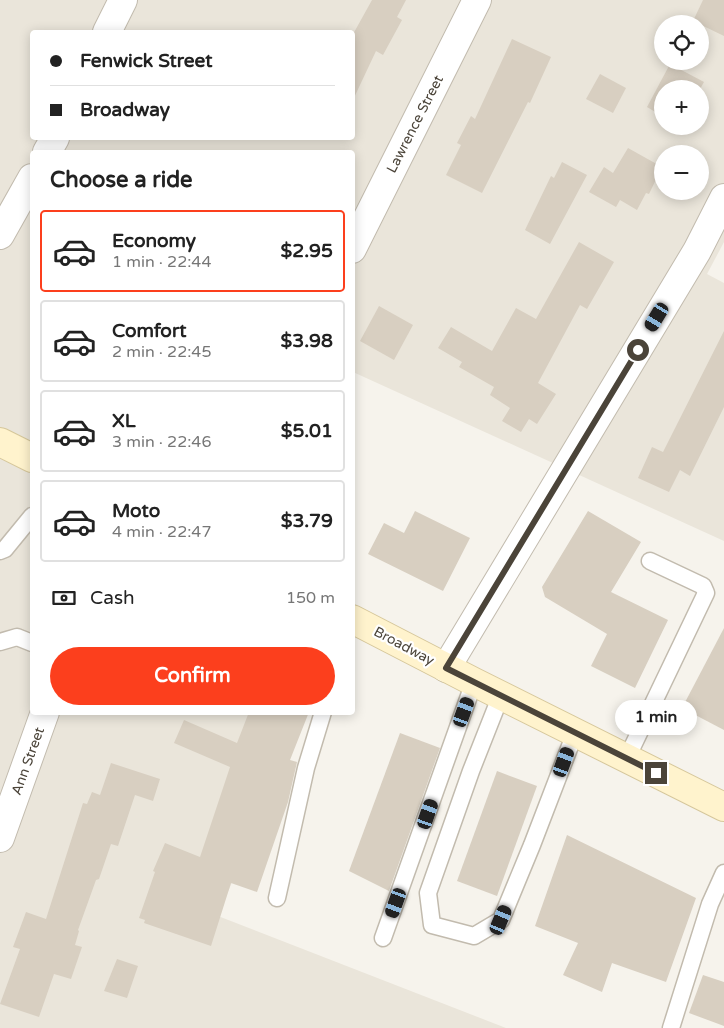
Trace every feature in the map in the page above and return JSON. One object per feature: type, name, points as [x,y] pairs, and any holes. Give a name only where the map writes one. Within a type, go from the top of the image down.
[{"type":"main road","points":[[0,442],[30,457]]},
{"type":"main road","name":"Broadway","points":[[355,621],[724,807]]},
{"type":"street","points":[[108,30],[123,0]]},
{"type":"street","name":"Lawrence Street","points":[[355,243],[477,0]]},
{"type":"street","points":[[0,235],[30,182]]},
{"type":"street","points":[[446,668],[697,251],[724,198]]},
{"type":"street","name":"Ann Street","points":[[0,838],[44,715]]},
{"type":"lane","points":[[0,551],[5,549],[30,518]]},
{"type":"lane","points":[[627,758],[706,593],[703,586],[650,561]]},
{"type":"lane","points":[[0,642],[17,637],[30,642]]},
{"type":"lane","points":[[383,938],[474,682]]},
{"type":"lane","points":[[501,695],[470,771],[428,893],[432,925],[474,936],[501,920],[575,733]]},
{"type":"lane","points":[[277,898],[306,768],[322,715]]},
{"type":"lane","points":[[670,1028],[710,904],[724,873]]},
{"type":"lane","points":[[710,904],[724,913]]},
{"type":"shaded area","points":[[0,0],[724,0],[724,242],[707,274],[724,283],[724,541],[355,373],[355,150],[30,150],[30,715],[301,715],[218,916],[506,1028],[0,1028]]},
{"type":"building","points":[[372,0],[406,0],[397,17],[402,20],[383,55],[376,51],[355,96],[355,31]]},
{"type":"building","points":[[703,0],[724,0],[724,36],[709,29],[709,15],[696,15]]},
{"type":"building","points":[[512,39],[551,57],[530,103],[528,102],[482,193],[446,175],[461,145],[457,143],[471,116],[475,119]]},
{"type":"building","points":[[667,70],[681,70],[700,80],[661,80]]},
{"type":"building","points":[[600,74],[626,88],[613,113],[586,99]]},
{"type":"building","points":[[654,94],[654,111],[647,107]]},
{"type":"building","points":[[628,148],[654,163],[654,184],[649,194],[646,193],[637,210],[620,200],[616,207],[589,192],[604,167],[613,173]]},
{"type":"building","points":[[562,162],[587,175],[550,244],[525,230],[551,176],[554,178]]},
{"type":"building","points":[[579,242],[614,262],[587,309],[580,305],[538,383],[556,394],[537,424],[529,419],[521,432],[502,421],[510,408],[490,395],[494,387],[459,367],[462,362],[438,348],[451,327],[492,351],[516,308],[536,319]]},
{"type":"building","points":[[379,306],[413,325],[394,360],[360,341]]},
{"type":"building","points":[[724,331],[724,407],[690,476],[680,470],[669,492],[638,478],[652,447],[663,452]]},
{"type":"building","points":[[415,511],[470,538],[443,591],[368,554],[384,523],[404,533]]},
{"type":"building","points":[[588,511],[641,542],[611,592],[668,620],[635,688],[591,666],[607,634],[545,597],[542,587]]},
{"type":"building","points":[[724,628],[724,730],[682,708]]},
{"type":"building","points":[[248,715],[308,715],[290,760],[297,762],[288,802],[257,892],[231,883],[211,946],[144,923],[145,920],[139,918],[155,872],[153,871],[165,843],[200,857],[230,767],[174,743],[184,720],[237,743]]},
{"type":"building","points":[[400,733],[440,748],[389,891],[349,871]]},
{"type":"building","points":[[111,763],[160,779],[153,801],[135,795],[118,846],[111,844],[78,930],[75,945],[82,947],[71,979],[54,974],[39,1017],[0,1004],[20,949],[13,947],[26,912],[46,919],[83,803],[87,804],[92,792],[100,795]]},
{"type":"building","points":[[497,771],[537,786],[497,896],[457,881]]},
{"type":"building","points":[[567,835],[696,898],[666,982],[612,963],[602,992],[563,975],[578,943],[535,926]]},
{"type":"building","points":[[117,959],[138,966],[127,998],[104,991]]},
{"type":"building","points":[[703,975],[724,982],[724,1026],[689,1013]]},
{"type":"route","points":[[638,350],[446,668],[656,773]]}]
